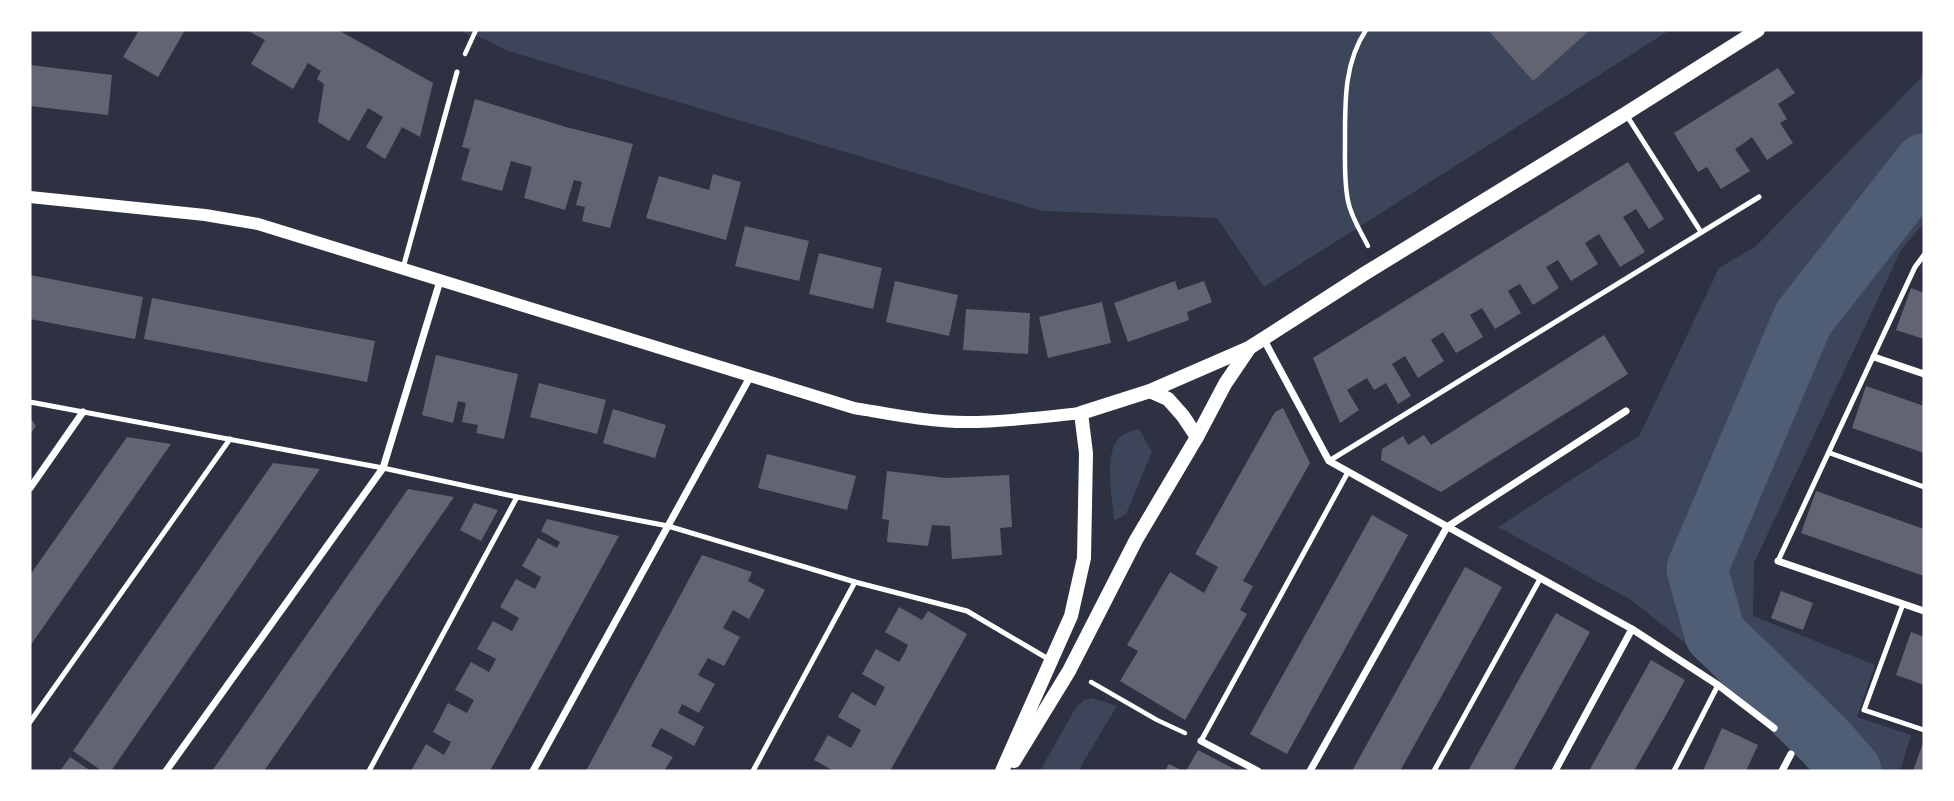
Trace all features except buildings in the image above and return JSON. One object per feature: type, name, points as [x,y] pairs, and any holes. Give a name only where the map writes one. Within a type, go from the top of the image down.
[{"type":"main road","points":[[1002,771],[1071,616],[1078,590],[1084,558],[1086,453],[1082,413],[1150,391],[1248,348],[1758,30]]},
{"type":"main road","points":[[1008,771],[1069,671],[1136,540],[1248,348]]},
{"type":"main road","points":[[1150,391],[1168,400],[1197,437]]},
{"type":"street","points":[[30,197],[205,215],[258,224],[854,408],[910,418],[966,422],[1082,413]]},
{"type":"street","points":[[166,771],[383,468],[440,281]]},
{"type":"street","points":[[1263,338],[1329,461],[1632,629],[1718,685],[1774,728]]},
{"type":"street","points":[[1874,357],[1924,374]]},
{"type":"street","points":[[533,771],[750,377]]},
{"type":"street","points":[[1310,771],[1447,527],[1626,411]]},
{"type":"street","points":[[30,488],[83,412]]},
{"type":"street","points":[[1778,561],[1924,611]]},
{"type":"street","points":[[1555,771],[1632,629]]},
{"type":"street","points":[[1201,741],[1258,771]]},
{"type":"street","points":[[1782,771],[1791,754]]},
{"type":"lane","points":[[402,269],[457,72]]},
{"type":"lane","points":[[1625,114],[1701,232]]},
{"type":"lane","points":[[1329,461],[1759,198]]},
{"type":"lane","points":[[1778,561],[1915,267],[1924,256]]},
{"type":"lane","points":[[30,402],[383,468],[668,526],[855,582],[967,611],[1050,660]]},
{"type":"lane","points":[[30,722],[229,439]]},
{"type":"lane","points":[[1830,453],[1924,487]]},
{"type":"lane","points":[[1201,741],[1348,472]]},
{"type":"lane","points":[[369,771],[517,497]]},
{"type":"lane","points":[[1434,771],[1541,579]]},
{"type":"lane","points":[[753,771],[855,582]]},
{"type":"lane","points":[[1903,604],[1864,710],[1924,730]]},
{"type":"lane","points":[[1674,771],[1718,685]]},
{"type":"path","points":[[457,72],[477,30]]},
{"type":"path","points":[[1366,30],[1349,67],[1345,97],[1345,180],[1349,204],[1377,266]]},
{"type":"path","points":[[1104,688],[1157,720],[1201,741]]},
{"type":"shaded area","points":[[459,30],[1670,30],[1264,287],[1217,218],[1042,211],[508,51]]},
{"type":"shaded area","points":[[1924,70],[1924,223],[1901,250],[1754,563],[1753,616],[1875,665],[1857,717],[1911,735],[1900,771],[1829,771],[1783,720],[1631,600],[1498,527],[1639,436],[1719,268],[1755,247],[1921,78]]},
{"type":"shaded area","points":[[1139,429],[1152,452],[1126,514],[1114,521],[1111,455],[1119,438]]},
{"type":"shaded area","points":[[1092,698],[1117,706],[1081,766],[1081,771],[1040,771],[1076,707],[1084,700]]},
{"type":"waterway","points":[[1851,771],[1826,742],[1715,634],[1697,569],[1803,319],[1924,164]]}]
